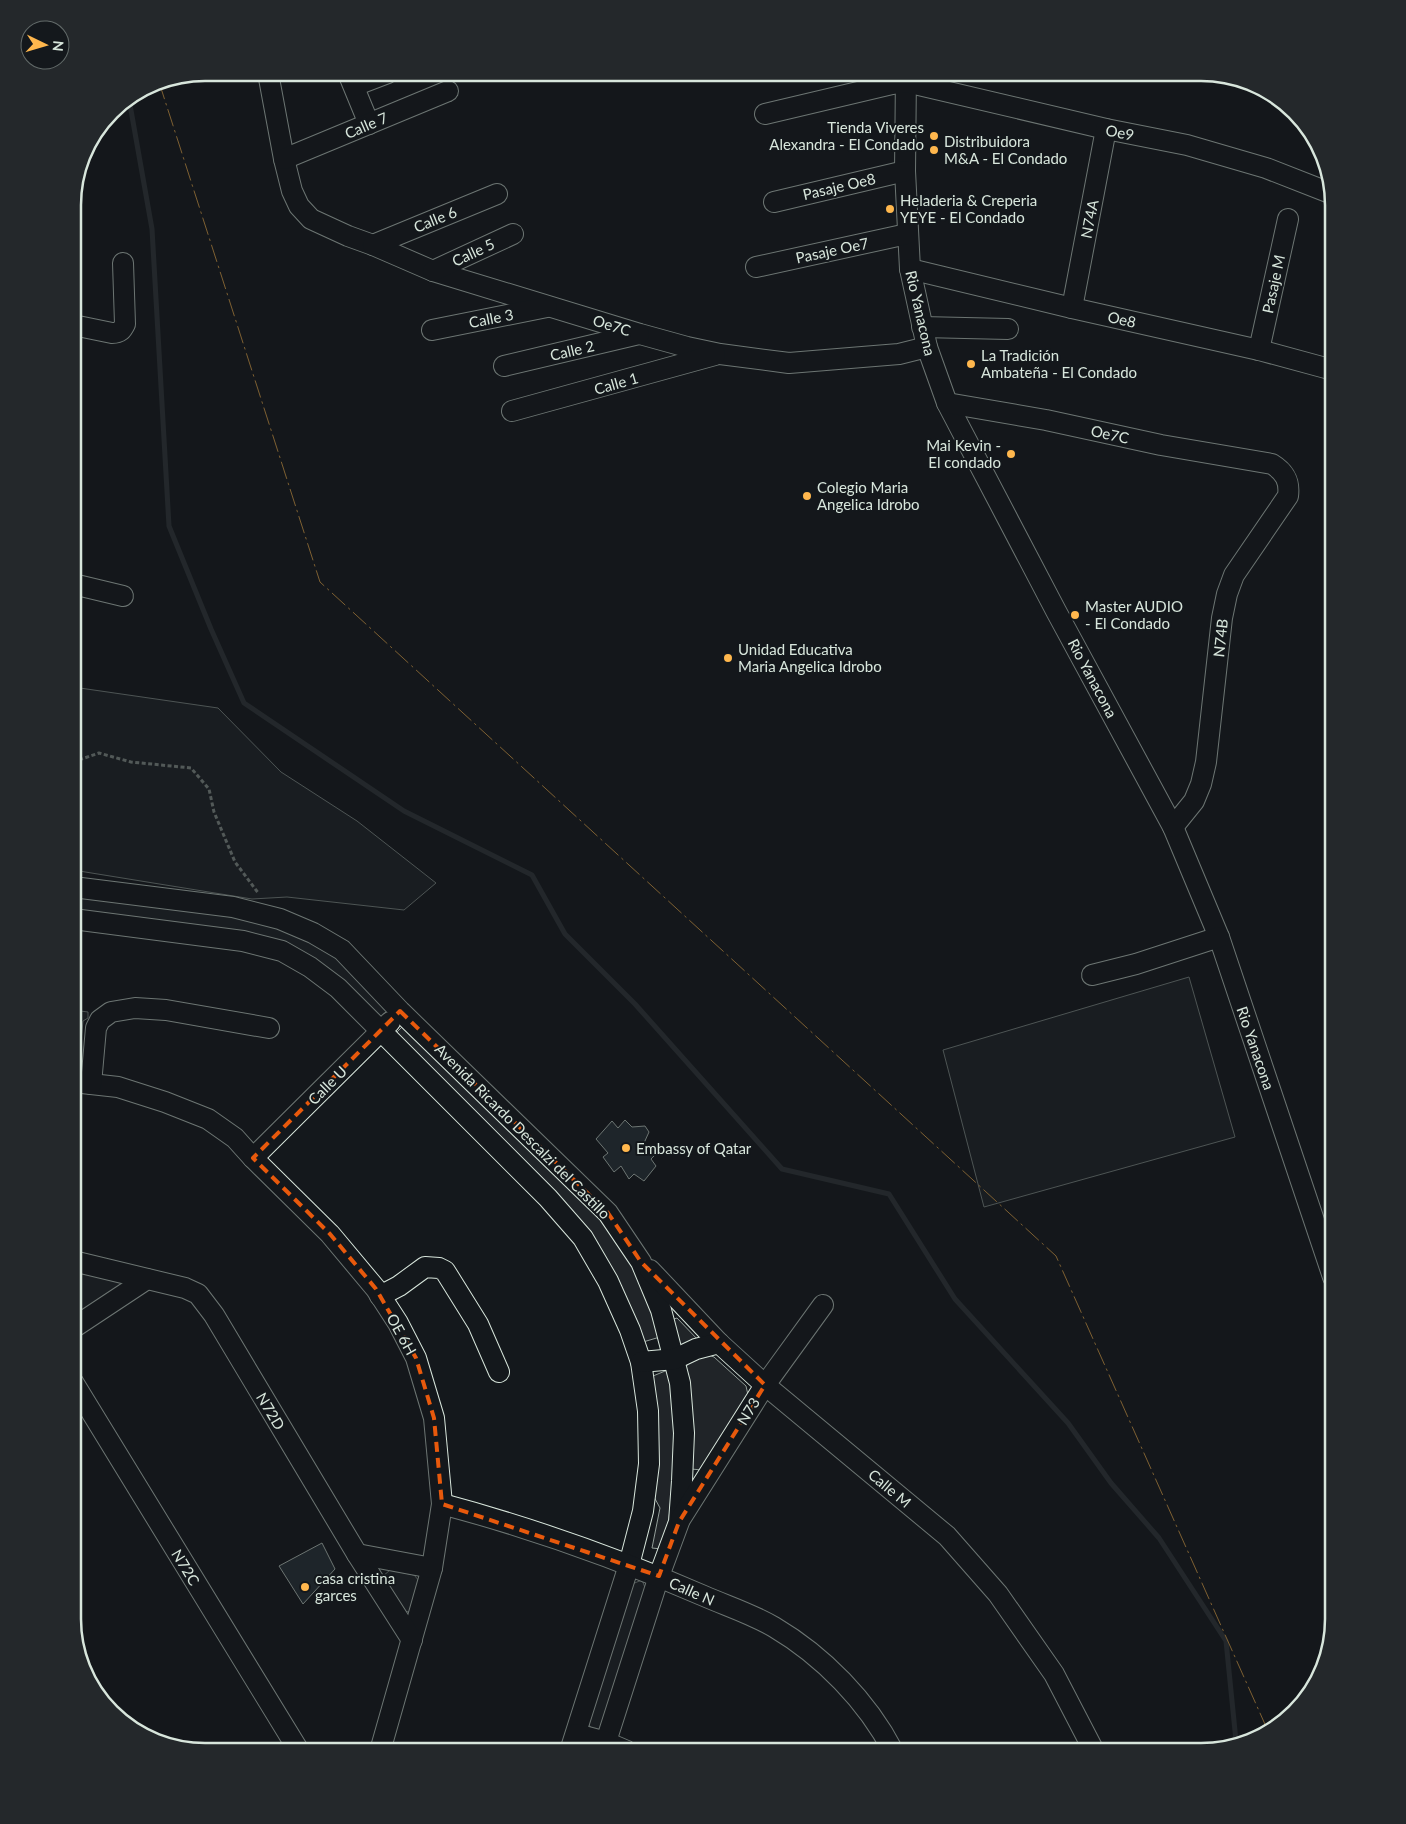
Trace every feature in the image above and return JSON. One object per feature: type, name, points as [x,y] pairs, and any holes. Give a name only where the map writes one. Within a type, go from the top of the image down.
[{"type":"street","points":[[270,82],[284,160]]},
{"type":"street","points":[[352,82],[369,124]]},
{"type":"street","points":[[765,114],[897,82]]},
{"type":"street","name":"Rio Yanacona","points":[[906,82],[904,171],[910,269],[927,347],[947,403],[1056,611],[1173,827],[1219,937],[1325,1227]]},
{"type":"street","name":"Oe9","points":[[922,82],[1106,129],[1187,145],[1266,168],[1324,191]]},
{"type":"street","name":"Calle 7","points":[[284,160],[448,91]]},
{"type":"street","name":"N74A","points":[[1072,308],[1106,129]]},
{"type":"street","name":"Oe7C","points":[[284,160],[292,191],[299,206],[311,219],[434,271],[640,334],[720,354],[789,363],[899,354],[927,347]]},
{"type":"street","name":"Pasaje Oe8","points":[[774,202],[904,171]]},
{"type":"street","name":"Calle 6","points":[[373,245],[497,194]]},
{"type":"street","name":"Pasaje M","points":[[1259,350],[1288,219]]},
{"type":"street","name":"Calle 5","points":[[434,271],[513,234]]},
{"type":"street","name":"Pasaje Oe7","points":[[756,267],[907,234]]},
{"type":"street","points":[[82,327],[112,333],[122,330],[125,324],[123,263]]},
{"type":"street","name":"Oe8","points":[[910,269],[1259,350],[1325,368]]},
{"type":"street","name":"Calle 3","points":[[432,330],[551,306]]},
{"type":"street","points":[[922,327],[1008,329]]},
{"type":"street","name":"Calle 2","points":[[504,366],[640,334]]},
{"type":"street","name":"Calle 1","points":[[512,410],[720,354]]},
{"type":"street","name":"Oe7C","points":[[947,403],[1046,420],[1161,445],[1272,464]]},
{"type":"street","name":"N74B","points":[[1173,827],[1194,801],[1201,784],[1206,762],[1226,594],[1234,575],[1288,496],[1287,477],[1281,469],[1272,464]]},
{"type":"street","points":[[82,586],[123,596]]},
{"type":"street","name":"Avenida Ricardo Descalzi del Castillo","points":[[82,888],[233,908],[280,919],[342,950],[400,1011],[608,1213],[641,1262],[661,1310],[680,1383],[684,1433],[682,1481],[679,1522],[658,1576],[606,1743]]},
{"type":"street","name":"Avenida Ricardo Descalzi del Castillo","points":[[81,920],[243,941],[282,951],[310,967],[338,988],[548,1198],[582,1238],[608,1281],[630,1330],[640,1362],[648,1411],[649,1464],[643,1511],[629,1565],[573,1743]]},
{"type":"street","points":[[1092,975],[1136,964],[1219,937]]},
{"type":"street","points":[[82,1083],[96,1028],[100,1020],[111,1012],[135,1008],[166,1010],[269,1028]]},
{"type":"street","name":"Calle U","points":[[253,1158],[400,1011]]},
{"type":"street","name":"OE 6H","points":[[82,1083],[118,1087],[165,1102],[208,1119],[235,1138],[330,1234],[380,1296],[398,1323],[416,1358],[434,1418],[442,1504],[432,1568],[383,1743]]},
{"type":"street","name":"Calle M","points":[[641,1262],[719,1344],[765,1385],[947,1536],[998,1594],[1054,1674],[1089,1743]]},
{"type":"street","name":"N72D","points":[[81,1263],[198,1294],[214,1315],[357,1554],[412,1640]]},
{"type":"street","points":[[380,1296],[399,1286],[425,1267],[439,1268],[445,1271],[478,1324],[499,1372]]},
{"type":"street","points":[[81,1323],[147,1279]]},
{"type":"street","name":"N73","points":[[679,1522],[765,1385],[823,1305]]},
{"type":"street","points":[[640,1362],[675,1359],[696,1349],[719,1344]]},
{"type":"street","name":"N72C","points":[[81,1397],[293,1743]]},
{"type":"street","name":"Calle N","points":[[442,1504],[488,1517],[629,1565],[773,1626],[808,1651],[834,1674],[865,1706],[888,1743]]},
{"type":"street","points":[[357,1554],[432,1568]]},
{"type":"path","points":[[82,759],[99,753],[132,762],[191,768],[209,789],[214,812],[235,862],[280,919]]},
{"type":"highlighted area","points":[[400,1011],[608,1213],[641,1262],[765,1385],[679,1522],[659,1576],[442,1504],[434,1418],[416,1358],[376,1289],[330,1234],[253,1158]]},
{"type":"shaded area","points":[[82,688],[218,708],[281,772],[357,821],[436,883],[404,910],[287,897],[252,899],[82,871]]},
{"type":"shaded area","points":[[82,894],[277,924],[338,956],[393,1011],[381,1021],[325,969],[81,913]]},
{"type":"shaded area","points":[[1189,977],[1235,1137],[984,1207],[943,1050]]},
{"type":"shaded area","points":[[81,1011],[88,1012],[88,1018],[83,1021],[81,1037]]},
{"type":"shaded area","points":[[406,1023],[612,1230],[638,1274],[660,1337],[643,1342],[626,1299],[394,1035]]},
{"type":"shaded area","points":[[81,1263],[147,1279],[81,1323]]},
{"type":"shaded area","points":[[677,1318],[700,1342],[680,1349],[671,1320]]},
{"type":"shaded area","points":[[704,1353],[714,1357],[746,1386],[748,1395],[702,1470],[691,1469],[685,1368],[693,1357]]},
{"type":"shaded area","points":[[670,1369],[674,1410],[674,1462],[669,1519],[661,1549],[652,1548],[660,1508],[653,1495],[653,1376]]},
{"type":"shaded area","points":[[390,1570],[414,1575],[420,1582],[411,1612],[402,1611],[382,1577]]},
{"type":"shaded area","points":[[642,1580],[646,1590],[602,1729],[593,1731],[588,1723],[632,1584]]},
{"type":"building","name":"Embassy of Qatar","points":[[625,1120],[632,1127],[645,1126],[649,1132],[644,1143],[655,1155],[651,1159],[656,1166],[644,1181],[634,1174],[629,1179],[621,1166],[614,1172],[603,1157],[608,1153],[596,1139],[612,1121],[618,1128]]},
{"type":"building","name":"casa cristina garces","points":[[322,1543],[335,1569],[303,1604],[279,1566]]},
{"type":"waterway","points":[[130,107],[152,229],[169,526],[211,629],[244,703],[404,811],[532,875],[565,934],[635,1004],[782,1169],[889,1194],[955,1299],[1068,1423],[1111,1483],[1159,1538],[1226,1641],[1236,1738]]},
{"type":"power","points":[[161,90],[320,582],[1056,1256],[1265,1724]]},
{"type":"place","name":"Tienda Viveres Alexandra - El Condado","points":[[934,136]]},
{"type":"place","name":"Distribuidora M&A - El Condado","points":[[934,150]]},
{"type":"place","name":"Heladeria & Creperia YEYE - El Condado","points":[[890,209]]},
{"type":"place","name":"La Tradición Ambateña - El Condado","points":[[971,364]]},
{"type":"place","name":"Mai Kevin - El condado","points":[[1011,454]]},
{"type":"place","name":"Colegio Maria Angelica Idrobo","points":[[807,496]]},
{"type":"place","name":"Master AUDIO - El Condado","points":[[1075,615]]},
{"type":"place","name":"Unidad Educativa Maria Angelica Idrobo","points":[[728,658]]},
{"type":"place","name":"Embassy of Qatar","points":[[626,1148]]},
{"type":"place","name":"casa cristina garces","points":[[305,1587]]}]
